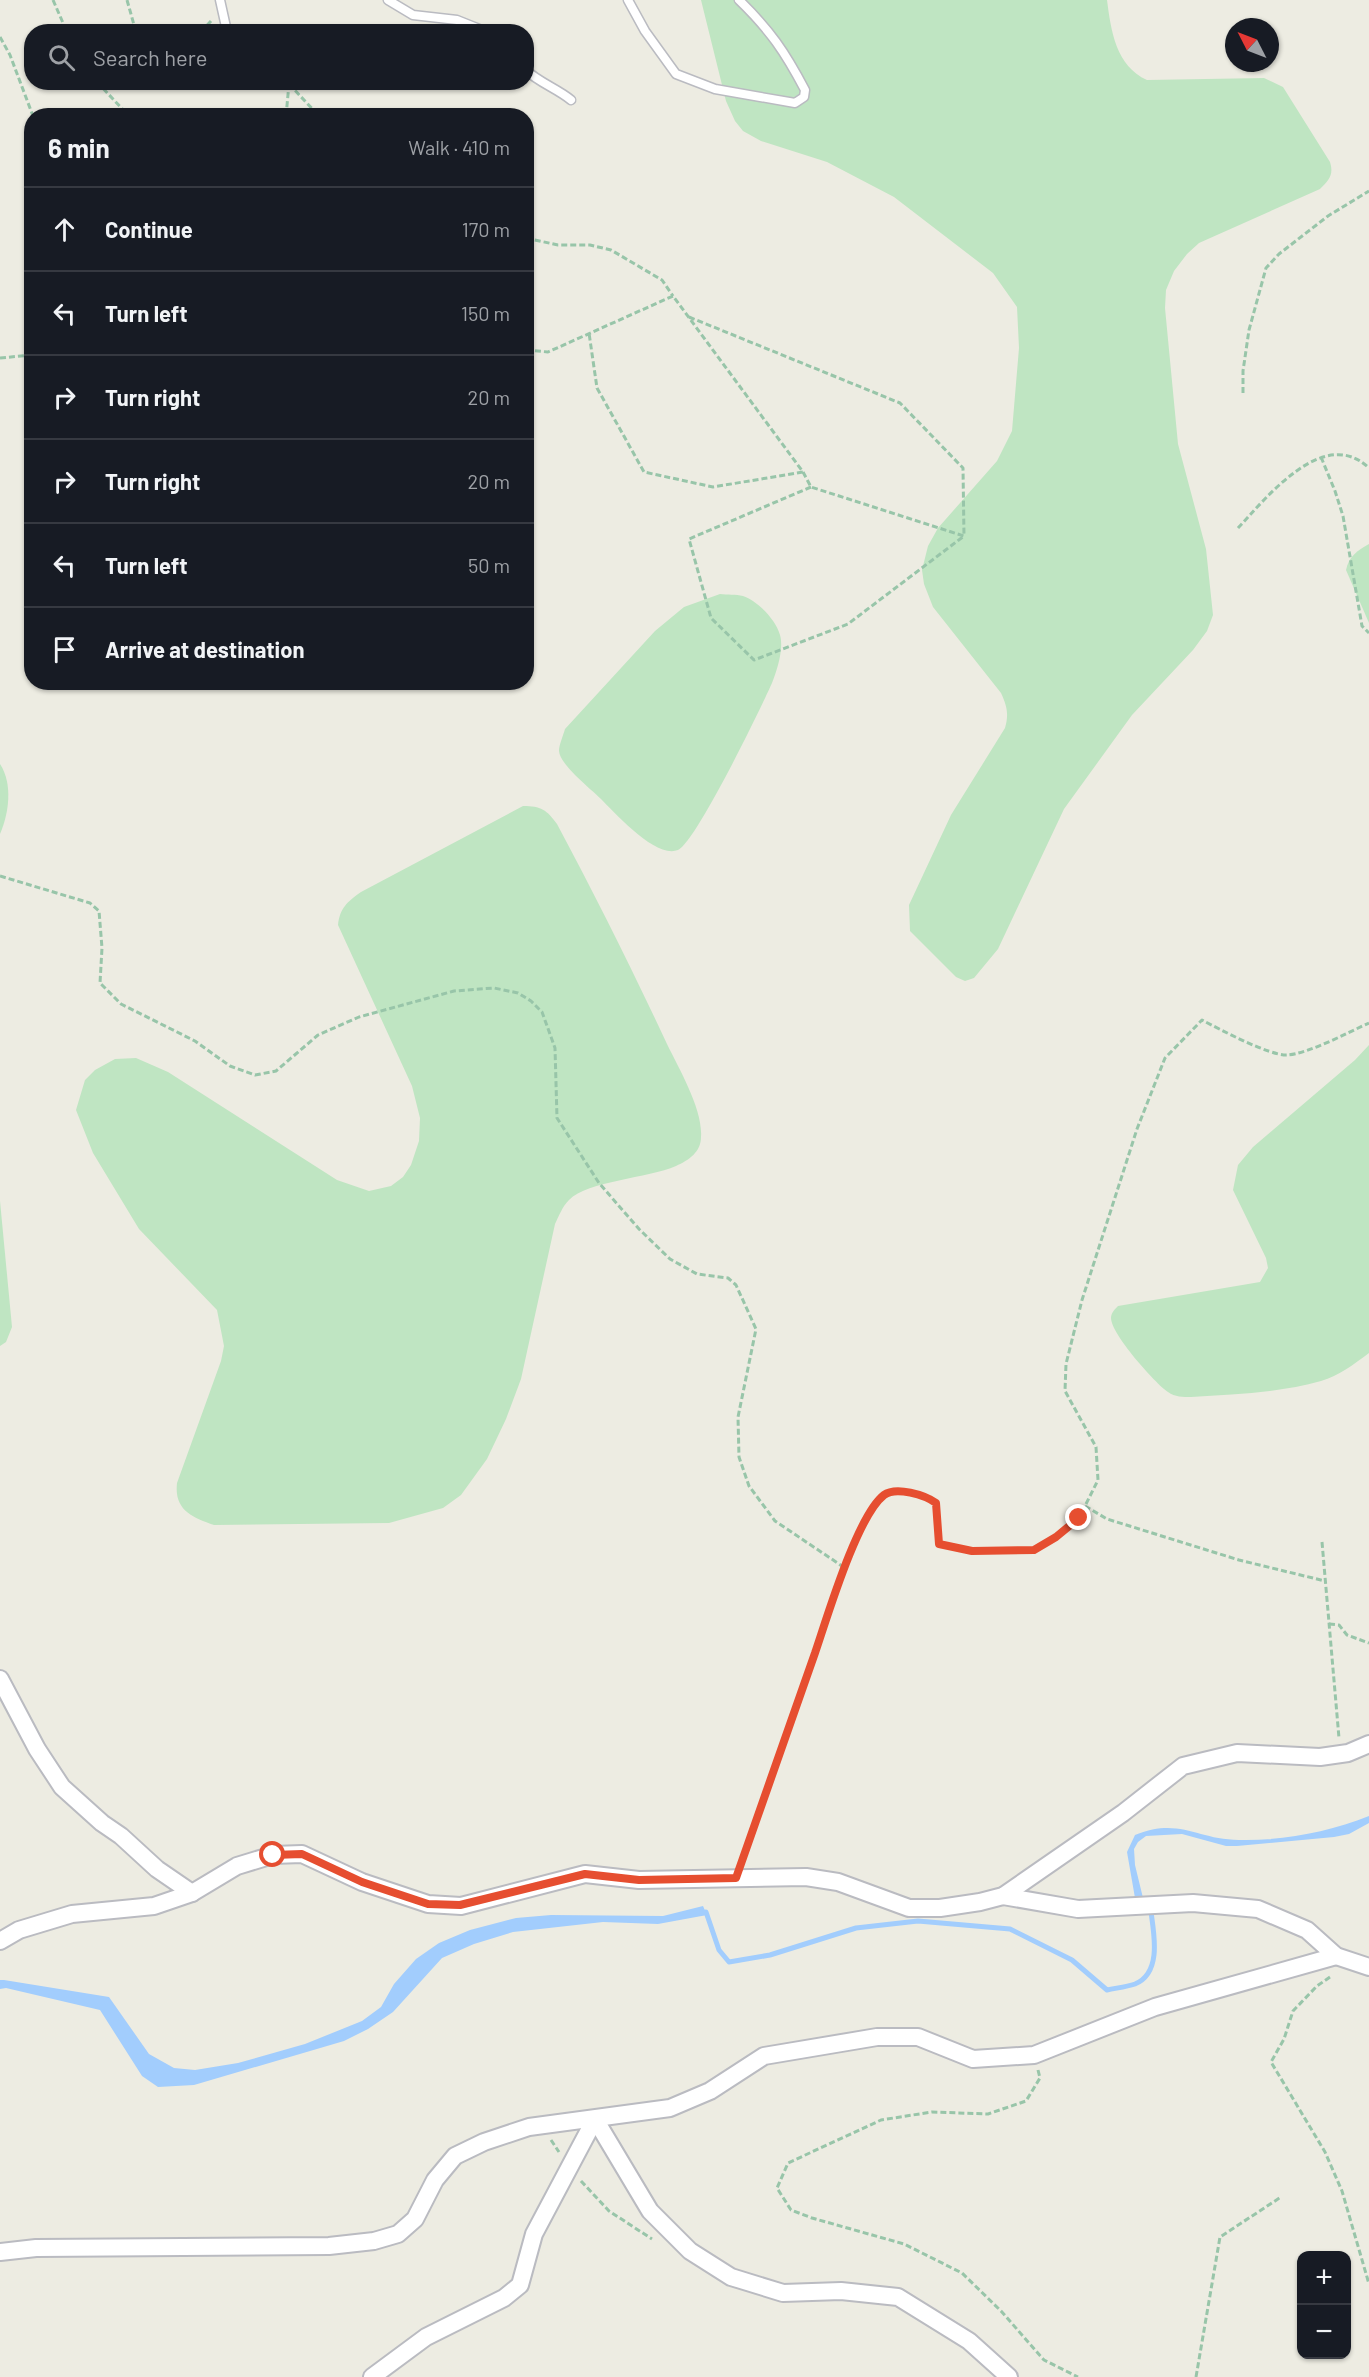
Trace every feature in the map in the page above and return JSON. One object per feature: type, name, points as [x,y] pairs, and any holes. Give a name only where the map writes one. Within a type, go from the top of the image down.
[{"type":"street","points":[[0,1679],[14,1701],[38,1749],[62,1787],[157,1869],[192,1893]]},
{"type":"street","points":[[1003,1896],[1123,1813],[1183,1766],[1237,1753],[1320,1756],[1341,1754],[1369,1744]]},
{"type":"street","points":[[0,1941],[19,1930],[72,1914],[153,1905],[192,1893],[237,1866],[273,1855],[302,1854],[362,1882],[428,1904],[460,1905],[585,1874],[639,1880],[807,1877],[838,1882],[909,1908],[940,1908],[1003,1896],[1078,1909],[1192,1903],[1258,1909],[1306,1930],[1336,1956],[1361,1964]]},
{"type":"street","points":[[0,2252],[36,2248],[329,2246],[374,2241],[398,2234],[415,2219],[435,2180],[455,2156],[484,2142],[529,2127],[670,2108],[710,2091],[764,2056],[877,2037],[918,2037],[973,2059],[1034,2055],[1155,2007],[1336,1956]]},
{"type":"street","points":[[372,2377],[426,2337],[504,2298],[520,2285],[534,2234],[595,2119]]},
{"type":"street","points":[[595,2119],[650,2211],[690,2251],[731,2277],[783,2293],[841,2291],[898,2297],[969,2341],[1009,2377]]},
{"type":"lane","points":[[220,0],[225,24]]},
{"type":"lane","points":[[388,0],[413,15],[457,20],[467,24]]},
{"type":"lane","points":[[628,0],[645,31],[676,74],[715,90],[795,103],[804,97],[805,90],[783,49],[765,25],[739,0]]},
{"type":"lane","points":[[534,77],[558,89],[571,100]]},
{"type":"path","points":[[53,0],[64,24]]},
{"type":"path","points":[[127,0],[134,24]]},
{"type":"path","points":[[0,37],[10,55],[30,108]]},
{"type":"path","points":[[105,90],[121,108]]},
{"type":"path","points":[[286,108],[288,90]]},
{"type":"path","points":[[295,90],[311,108]]},
{"type":"path","points":[[1243,393],[1243,371],[1249,330],[1266,268],[1278,254],[1328,216],[1369,191]]},
{"type":"path","points":[[534,240],[558,245],[591,244],[611,250],[662,280],[803,472],[811,487]]},
{"type":"path","points":[[534,351],[548,352],[673,296]]},
{"type":"path","points":[[689,316],[900,403],[963,468],[964,536]]},
{"type":"path","points":[[589,333],[597,388],[644,472],[713,487],[803,472]]},
{"type":"path","points":[[0,358],[24,356]]},
{"type":"path","points":[[1238,528],[1290,476],[1308,463],[1333,454],[1351,456],[1362,461],[1369,468]]},
{"type":"path","points":[[1321,458],[1343,516],[1362,626],[1369,633]]},
{"type":"path","points":[[811,487],[964,536],[848,624],[754,660],[711,618],[689,539],[811,487]]},
{"type":"path","points":[[0,876],[90,903],[99,911],[102,948],[100,983],[121,1004],[195,1041],[230,1066],[255,1075],[276,1071],[318,1035],[370,1014],[454,991],[494,987],[518,993],[531,1001],[542,1012],[555,1048],[557,1118],[599,1183],[639,1229],[670,1258],[697,1274],[728,1278],[736,1285],[756,1329],[738,1417],[739,1457],[749,1486],[776,1521],[845,1568]]},
{"type":"path","points":[[736,1878],[845,1568],[867,1515],[885,1494],[899,1491],[929,1498],[936,1503],[939,1544],[972,1551],[1034,1550],[1056,1537],[1079,1518],[1098,1480],[1096,1447],[1065,1391],[1066,1364],[1076,1322],[1137,1129],[1165,1058],[1202,1020],[1273,1053],[1288,1055],[1306,1050],[1369,1023]]},
{"type":"path","points":[[1085,1506],[1107,1520],[1239,1560],[1325,1581]]},
{"type":"path","points":[[1322,1542],[1341,1754]]},
{"type":"path","points":[[1329,1624],[1339,1625],[1347,1635],[1369,1643]]},
{"type":"path","points":[[1361,1964],[1317,1986],[1293,2011],[1284,2039],[1271,2062],[1325,2152],[1342,2191],[1369,2284]]},
{"type":"path","points":[[1034,2055],[1040,2079],[1026,2101],[988,2114],[932,2112],[881,2120],[788,2163],[777,2188],[791,2210],[904,2244],[962,2273],[1001,2311],[1044,2360],[1078,2377]]},
{"type":"path","points":[[543,2125],[568,2168],[609,2211],[656,2242]]},
{"type":"path","points":[[1196,2377],[1220,2237],[1281,2197]]},
{"type":"green space","points":[[701,0],[1107,0],[1117,46],[1128,66],[1137,74],[1147,80],[1264,78],[1283,87],[1330,162],[1330,177],[1320,189],[1199,243],[1174,271],[1166,290],[1165,308],[1178,444],[1206,549],[1213,615],[1207,631],[1193,650],[1132,715],[1064,809],[998,949],[974,978],[965,981],[956,977],[910,931],[909,905],[951,815],[1005,728],[1007,710],[1001,693],[933,607],[924,584],[922,570],[928,546],[938,528],[997,461],[1012,431],[1019,348],[1017,307],[993,273],[894,197],[827,162],[761,141],[743,131],[735,121],[726,101]]},
{"type":"green space","points":[[1369,544],[1369,623],[1346,570],[1354,554]]},
{"type":"green space","points":[[720,594],[749,598],[766,612],[775,623],[780,635],[779,659],[766,697],[713,800],[687,842],[678,850],[669,851],[648,842],[626,824],[570,770],[559,751],[565,729],[655,631],[684,607]]},
{"type":"green space","points":[[0,764],[7,780],[8,799],[6,817],[0,834]]},
{"type":"green space","points":[[523,806],[539,808],[547,812],[557,824],[586,879],[689,1089],[701,1126],[699,1147],[690,1158],[676,1166],[590,1188],[569,1200],[564,1206],[555,1224],[521,1379],[506,1419],[487,1459],[461,1495],[443,1508],[389,1523],[214,1525],[199,1519],[186,1511],[178,1500],[177,1483],[221,1361],[224,1346],[217,1310],[139,1229],[93,1153],[76,1110],[85,1080],[95,1070],[115,1059],[136,1058],[168,1072],[337,1180],[369,1191],[391,1186],[403,1177],[411,1165],[419,1141],[420,1118],[412,1086],[338,925],[340,914],[348,902],[361,892]]},
{"type":"green space","points":[[1369,1045],[1369,1353],[1334,1376],[1305,1385],[1273,1391],[1224,1395],[1185,1397],[1171,1394],[1154,1379],[1126,1346],[1113,1325],[1112,1313],[1118,1306],[1260,1282],[1268,1268],[1266,1258],[1233,1190],[1238,1165],[1253,1147],[1355,1060]]},
{"type":"green space","points":[[0,1201],[12,1327],[6,1342],[0,1346]]},
{"type":"water","points":[[1369,1816],[1369,1823],[1349,1834],[1237,1846],[1226,1846],[1182,1834],[1146,1836],[1138,1842],[1134,1849],[1135,1865],[1143,1898],[1135,1898],[1127,1852],[1135,1835],[1164,1828],[1224,1839],[1272,1839],[1338,1827]]},
{"type":"water","points":[[703,1906],[707,1915],[658,1924],[603,1922],[513,1932],[474,1944],[442,1958],[393,2012],[368,2029],[344,2041],[194,2085],[158,2087],[142,2076],[100,2010],[6,1988],[0,1989],[0,1980],[4,1980],[109,1997],[149,2054],[174,2068],[195,2070],[238,2063],[305,2044],[362,2021],[381,2007],[394,1984],[416,1959],[439,1943],[470,1930],[516,1918],[551,1915],[663,1916]]},
{"type":"waterway","points":[[701,1913],[706,1912],[719,1950],[729,1962],[770,1955],[856,1928],[918,1921],[1010,1929],[1072,1960],[1107,1990],[1135,1984],[1144,1979],[1149,1971],[1154,1952],[1151,1912]]},
{"type":"route","points":[[273,1855],[302,1854],[362,1882],[428,1904],[460,1905],[585,1874],[639,1880],[736,1878],[845,1568],[867,1515],[885,1494],[899,1491],[929,1498],[936,1503],[939,1544],[972,1551],[1034,1550],[1056,1537],[1079,1518]]}]
